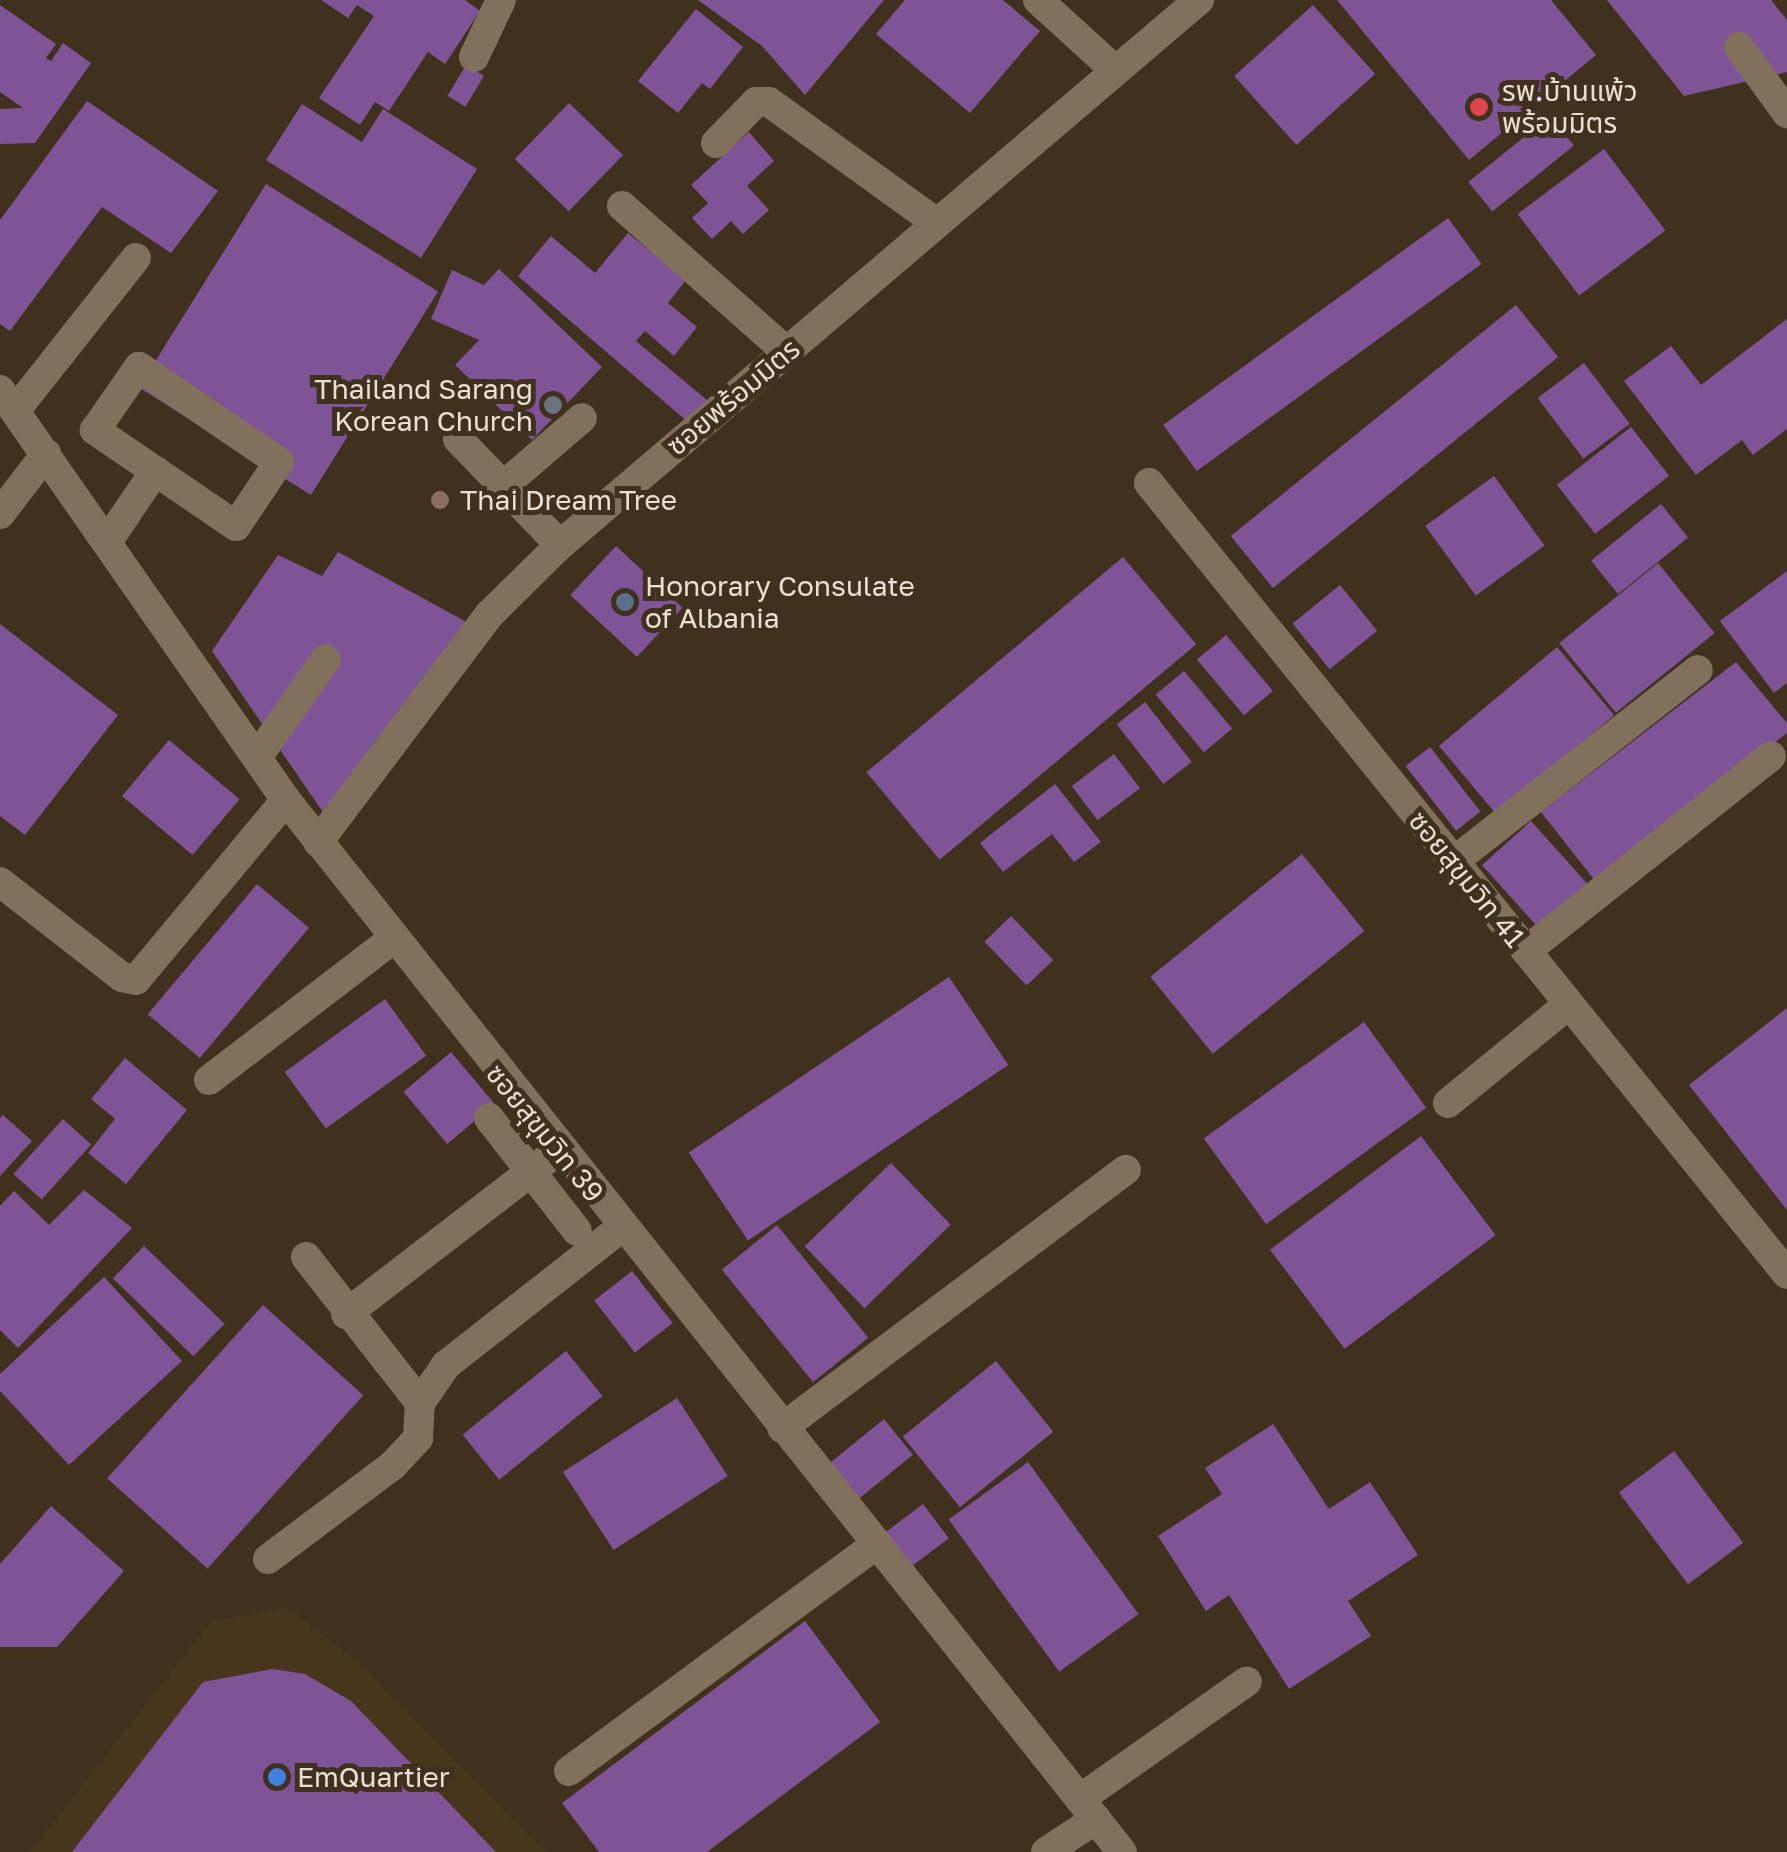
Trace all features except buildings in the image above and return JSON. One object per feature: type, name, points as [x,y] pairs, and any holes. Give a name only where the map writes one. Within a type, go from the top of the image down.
[{"type":"street","points":[[474,56],[502,0]]},
{"type":"street","points":[[1038,0],[1115,70]]},
{"type":"street","name":"ซอยพร้อมมิตร","points":[[318,842],[490,614],[560,545],[1199,0]]},
{"type":"street","points":[[1739,47],[1787,113]]},
{"type":"street","points":[[716,143],[756,102],[770,102],[937,223]]},
{"type":"street","points":[[622,206],[786,351]]},
{"type":"street","points":[[8,401],[136,258]]},
{"type":"street","points":[[139,367],[279,462],[236,526],[155,471],[96,430],[139,367]]},
{"type":"street","name":"ซอยสุขุมวิท 39","points":[[8,401],[318,842],[559,1150],[1122,1852]]},
{"type":"street","points":[[503,486],[582,418]]},
{"type":"street","points":[[458,439],[560,545]]},
{"type":"street","points":[[0,514],[46,454]]},
{"type":"street","points":[[108,542],[155,471]]},
{"type":"street","name":"ซอยสุขุมวิท 41","points":[[1149,483],[1787,1274]]},
{"type":"street","points":[[258,756],[326,660]]},
{"type":"street","points":[[1453,862],[1698,670]]},
{"type":"street","points":[[1526,951],[1771,756]]},
{"type":"street","points":[[0,882],[122,977],[136,980],[286,800]]},
{"type":"street","points":[[209,1080],[394,939]]},
{"type":"street","points":[[1448,1103],[1569,1004]]},
{"type":"street","points":[[489,1118],[577,1231]]},
{"type":"street","points":[[346,1314],[559,1150]]},
{"type":"street","points":[[782,1428],[1126,1170]]},
{"type":"street","points":[[268,1559],[394,1466],[418,1438],[420,1403],[446,1365],[622,1228]]},
{"type":"street","points":[[306,1256],[346,1314],[420,1403]]},
{"type":"street","points":[[569,1772],[876,1545]]},
{"type":"street","points":[[1046,1852],[1088,1809],[1247,1681]]},
{"type":"shaded area","name":"EmQuartier","points":[[287,1607],[351,1656],[546,1852],[30,1852],[210,1622]]},
{"type":"place","name":"รพ.บ้านแพ้ว พร้อมมิตร","points":[[1479,107]]},
{"type":"place","name":"Thailand Sarang Korean Church","points":[[553,405]]},
{"type":"place","name":"Thai Dream Tree","points":[[440,500]]},
{"type":"place","name":"Honorary Consulate of Albania","points":[[625,602]]},
{"type":"place","name":"EmQuartier","points":[[277,1777]]}]
